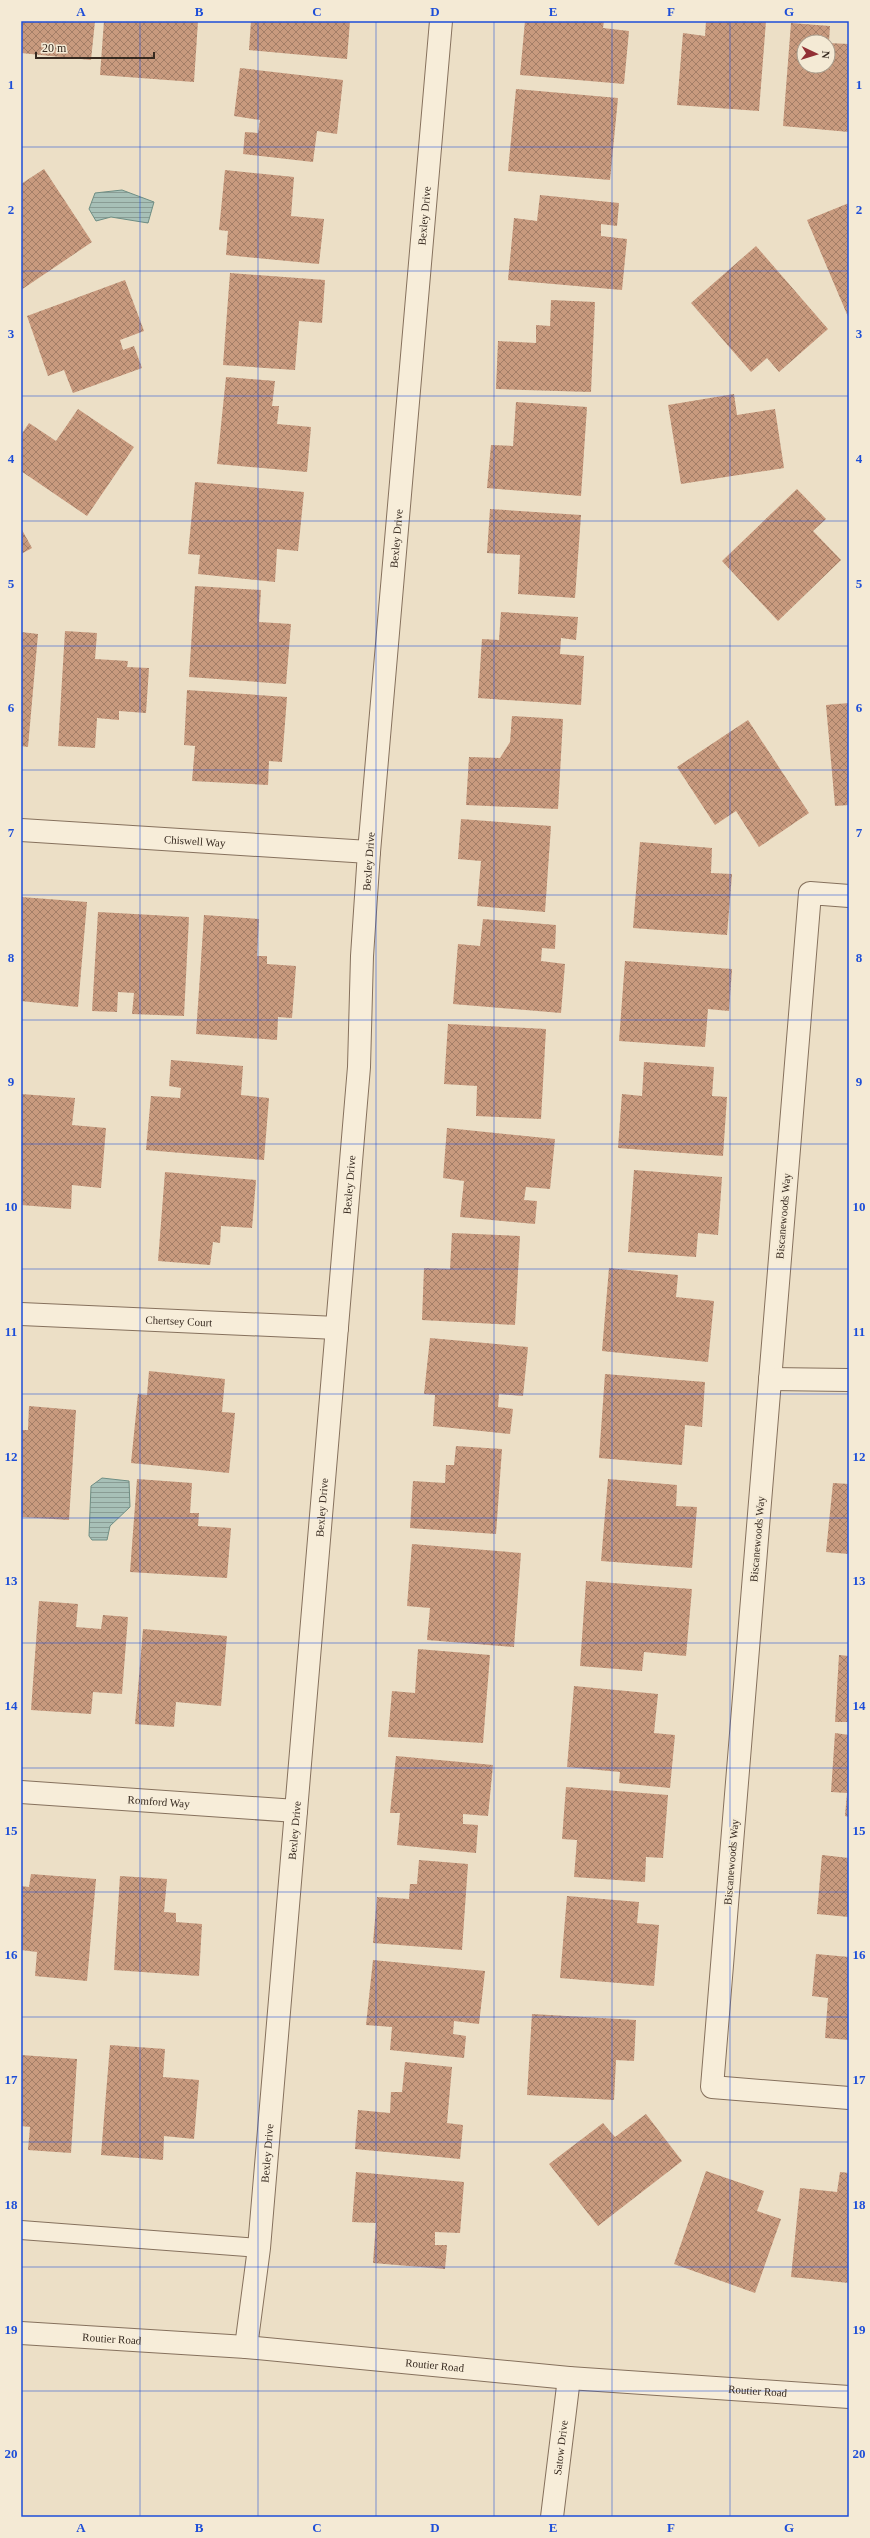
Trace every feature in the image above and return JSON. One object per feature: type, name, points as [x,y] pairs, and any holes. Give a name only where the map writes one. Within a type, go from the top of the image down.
[{"type":"street","name":"Bexley Drive","points":[[246,2347],[259,2248],[359,1068],[362,956],[369,852],[441,21]]},
{"type":"street","name":"Chiswell Way","points":[[21,830],[369,852]]},
{"type":"street","name":"Biscanewoods Way","points":[[849,896],[810,893],[712,2087],[849,2098]]},
{"type":"street","name":"Chertsey Court","points":[[21,1314],[337,1328]]},
{"type":"street","points":[[770,1379],[849,1380]]},
{"type":"street","name":"Romford Way","points":[[21,1792],[296,1811]]},
{"type":"street","name":"Routier Road","points":[[21,2333],[246,2347],[569,2378],[849,2397]]},
{"type":"street","name":"Satow Drive","points":[[552,2517],[569,2378]]},
{"type":"lane","points":[[21,2230],[259,2248]]},
{"type":"water","points":[[122,190],[154,202],[148,223],[111,217],[96,221],[89,209],[95,193]]},
{"type":"water","points":[[102,1478],[129,1481],[130,1507],[110,1526],[107,1540],[92,1540],[89,1536],[91,1486]]},
{"type":"building","points":[[21,21],[95,21],[91,60],[21,53]]},
{"type":"building","points":[[104,21],[198,21],[194,82],[100,75]]},
{"type":"building","points":[[251,21],[350,21],[347,59],[249,50]]},
{"type":"building","points":[[525,21],[604,21],[603,28],[629,31],[624,84],[520,75]]},
{"type":"building","points":[[706,21],[766,21],[759,111],[677,105],[683,33],[705,36]]},
{"type":"building","points":[[791,23],[830,26],[830,34],[796,34],[796,74],[836,74],[836,43],[849,44],[849,132],[783,126]]},
{"type":"building","points":[[240,68],[343,80],[337,134],[317,131],[313,162],[243,154],[245,132],[258,133],[260,120],[234,116]]},
{"type":"building","points":[[516,89],[618,98],[610,180],[508,171]]},
{"type":"building","points":[[44,169],[92,242],[21,290],[21,184]]},
{"type":"building","points":[[225,170],[294,177],[291,216],[324,219],[319,264],[226,255],[228,231],[219,230]]},
{"type":"building","points":[[540,195],[619,203],[617,226],[601,224],[601,236],[627,239],[622,290],[508,280],[514,218],[537,221]]},
{"type":"building","points":[[849,203],[849,319],[807,220]]},
{"type":"building","points":[[756,246],[828,329],[779,372],[767,358],[751,372],[691,303]]},
{"type":"building","points":[[230,273],[325,280],[322,323],[299,321],[295,370],[223,365]]},
{"type":"building","points":[[125,280],[144,331],[120,340],[123,350],[134,346],[142,368],[73,393],[64,370],[48,376],[27,316]]},
{"type":"building","points":[[551,300],[595,302],[591,392],[496,389],[498,341],[536,343],[536,325],[550,326]]},
{"type":"building","points":[[226,377],[275,381],[272,406],[279,406],[277,424],[311,427],[307,472],[217,464]]},
{"type":"building","points":[[734,394],[737,415],[775,409],[784,468],[681,484],[668,405]]},
{"type":"building","points":[[516,402],[587,407],[581,496],[487,488],[491,445],[513,446]]},
{"type":"building","points":[[78,409],[134,447],[87,516],[21,471],[21,435],[29,423],[56,441]]},
{"type":"building","points":[[195,482],[304,492],[298,551],[277,549],[275,582],[198,574],[200,555],[188,554]]},
{"type":"building","points":[[797,489],[826,519],[813,531],[841,560],[778,621],[722,561]]},
{"type":"building","points":[[490,509],[581,515],[575,598],[518,594],[520,555],[487,553]]},
{"type":"building","points":[[21,528],[32,548],[21,554]]},
{"type":"building","points":[[195,586],[261,590],[259,622],[291,624],[286,684],[189,677]]},
{"type":"building","points":[[501,612],[578,617],[576,640],[561,638],[560,654],[584,656],[581,705],[478,698],[482,639],[499,640]]},
{"type":"building","points":[[65,631],[97,633],[95,659],[128,661],[127,667],[149,668],[146,713],[119,711],[119,720],[97,718],[95,748],[58,746]]},
{"type":"building","points":[[21,632],[38,634],[28,747],[21,746]]},
{"type":"building","points":[[187,690],[287,697],[282,762],[269,761],[268,785],[192,781],[195,746],[184,745]]},
{"type":"building","points":[[849,703],[849,805],[835,806],[826,705]]},
{"type":"building","points":[[512,716],[563,719],[558,809],[466,805],[469,757],[500,758],[510,742]]},
{"type":"building","points":[[748,720],[809,813],[759,847],[736,811],[715,825],[677,767]]},
{"type":"building","points":[[461,819],[551,826],[545,912],[477,906],[481,861],[458,859]]},
{"type":"building","points":[[640,842],[712,848],[711,873],[732,874],[727,935],[633,928]]},
{"type":"building","points":[[21,897],[87,902],[78,1007],[21,1001]]},
{"type":"building","points":[[98,912],[189,917],[184,1016],[132,1014],[134,993],[118,992],[117,1012],[92,1011]]},
{"type":"building","points":[[204,915],[259,919],[257,956],[267,956],[267,964],[296,966],[292,1018],[278,1017],[277,1040],[196,1034]]},
{"type":"building","points":[[483,919],[556,925],[555,949],[542,948],[541,961],[565,964],[561,1013],[453,1004],[458,944],[480,946]]},
{"type":"building","points":[[625,961],[732,969],[729,1011],[708,1009],[705,1047],[619,1041]]},
{"type":"building","points":[[448,1024],[546,1029],[541,1119],[476,1116],[477,1086],[444,1084]]},
{"type":"building","points":[[171,1060],[243,1066],[241,1095],[269,1098],[264,1160],[146,1150],[151,1096],[180,1098],[181,1088],[169,1086]]},
{"type":"building","points":[[644,1062],[714,1067],[712,1096],[727,1097],[723,1156],[618,1148],[622,1094],[642,1096]]},
{"type":"building","points":[[21,1094],[75,1098],[72,1125],[106,1128],[101,1188],[72,1185],[71,1209],[21,1205]]},
{"type":"building","points":[[447,1128],[555,1139],[550,1189],[526,1187],[524,1200],[537,1201],[535,1224],[460,1217],[464,1181],[443,1178]]},
{"type":"building","points":[[634,1170],[722,1177],[718,1235],[698,1233],[696,1257],[628,1252]]},
{"type":"building","points":[[165,1172],[256,1180],[252,1228],[221,1226],[220,1243],[213,1242],[210,1265],[158,1261]]},
{"type":"building","points":[[452,1233],[520,1236],[515,1325],[422,1320],[424,1268],[450,1269]]},
{"type":"building","points":[[609,1268],[678,1275],[676,1297],[714,1301],[708,1362],[602,1351]]},
{"type":"building","points":[[430,1338],[528,1347],[523,1396],[499,1394],[498,1407],[513,1409],[510,1434],[433,1426],[435,1395],[424,1394]]},
{"type":"building","points":[[149,1371],[225,1379],[222,1412],[235,1413],[229,1473],[131,1463],[138,1394],[147,1395]]},
{"type":"building","points":[[605,1374],[705,1382],[702,1427],[685,1425],[682,1465],[599,1458]]},
{"type":"building","points":[[29,1406],[76,1410],[69,1520],[21,1517],[21,1430],[28,1430]]},
{"type":"building","points":[[456,1446],[502,1449],[496,1534],[410,1528],[413,1481],[445,1483],[446,1465],[454,1465]]},
{"type":"building","points":[[137,1479],[192,1483],[190,1513],[199,1513],[198,1526],[231,1528],[227,1578],[130,1572]]},
{"type":"building","points":[[608,1479],[677,1485],[676,1506],[697,1507],[692,1568],[601,1561]]},
{"type":"building","points":[[833,1483],[849,1484],[849,1554],[826,1552]]},
{"type":"building","points":[[412,1544],[521,1553],[514,1647],[427,1640],[430,1608],[407,1606]]},
{"type":"building","points":[[586,1581],[692,1589],[686,1656],[644,1652],[642,1671],[580,1666]]},
{"type":"building","points":[[39,1601],[78,1604],[76,1627],[101,1629],[103,1615],[128,1617],[122,1694],[93,1692],[91,1714],[31,1710]]},
{"type":"building","points":[[143,1629],[227,1636],[221,1706],[176,1702],[174,1727],[135,1724]]},
{"type":"building","points":[[418,1649],[490,1655],[483,1743],[388,1737],[392,1691],[415,1693]]},
{"type":"building","points":[[839,1655],[849,1656],[849,1722],[835,1722]]},
{"type":"building","points":[[574,1686],[658,1694],[654,1733],[675,1735],[670,1788],[619,1783],[620,1772],[567,1767]]},
{"type":"building","points":[[835,1733],[849,1735],[849,1817],[845,1816],[847,1793],[831,1792]]},
{"type":"building","points":[[396,1756],[493,1765],[488,1816],[463,1814],[463,1824],[478,1825],[476,1853],[397,1845],[400,1813],[390,1813]]},
{"type":"building","points":[[566,1787],[668,1795],[663,1858],[646,1857],[645,1882],[574,1877],[577,1840],[562,1839]]},
{"type":"building","points":[[822,1855],[849,1858],[849,1917],[817,1914]]},
{"type":"building","points":[[419,1860],[468,1864],[462,1950],[373,1943],[377,1897],[409,1899],[410,1884],[417,1884]]},
{"type":"building","points":[[31,1874],[96,1879],[87,1981],[35,1976],[37,1952],[21,1950],[21,1886],[29,1887]]},
{"type":"building","points":[[120,1876],[167,1879],[164,1912],[176,1913],[176,1922],[202,1924],[199,1976],[114,1970]]},
{"type":"building","points":[[567,1896],[639,1902],[637,1923],[659,1925],[654,1986],[560,1978]]},
{"type":"building","points":[[816,1954],[849,1957],[849,2040],[825,2038],[828,1998],[812,1996]]},
{"type":"building","points":[[373,1960],[485,1971],[479,2024],[454,2021],[453,2034],[466,2036],[464,2058],[390,2050],[392,2027],[366,2025]]},
{"type":"building","points":[[532,2014],[636,2020],[634,2061],[616,2060],[614,2100],[527,2095]]},
{"type":"building","points":[[110,2045],[165,2049],[163,2077],[199,2080],[194,2139],[164,2136],[163,2160],[101,2155]]},
{"type":"building","points":[[21,2055],[77,2059],[71,2153],[28,2150],[30,2127],[21,2126]]},
{"type":"building","points":[[405,2062],[452,2067],[447,2123],[463,2125],[460,2159],[355,2149],[358,2110],[390,2113],[391,2092],[402,2092]]},
{"type":"building","points":[[646,2114],[682,2161],[598,2226],[549,2164],[603,2123],[615,2137]]},
{"type":"building","points":[[706,2171],[764,2191],[757,2211],[781,2219],[755,2293],[674,2264]]},
{"type":"building","points":[[356,2172],[464,2182],[460,2233],[435,2232],[435,2245],[447,2245],[445,2269],[373,2263],[376,2223],[352,2222]]},
{"type":"building","points":[[840,2172],[849,2173],[849,2283],[791,2277],[800,2188],[837,2192]]}]
